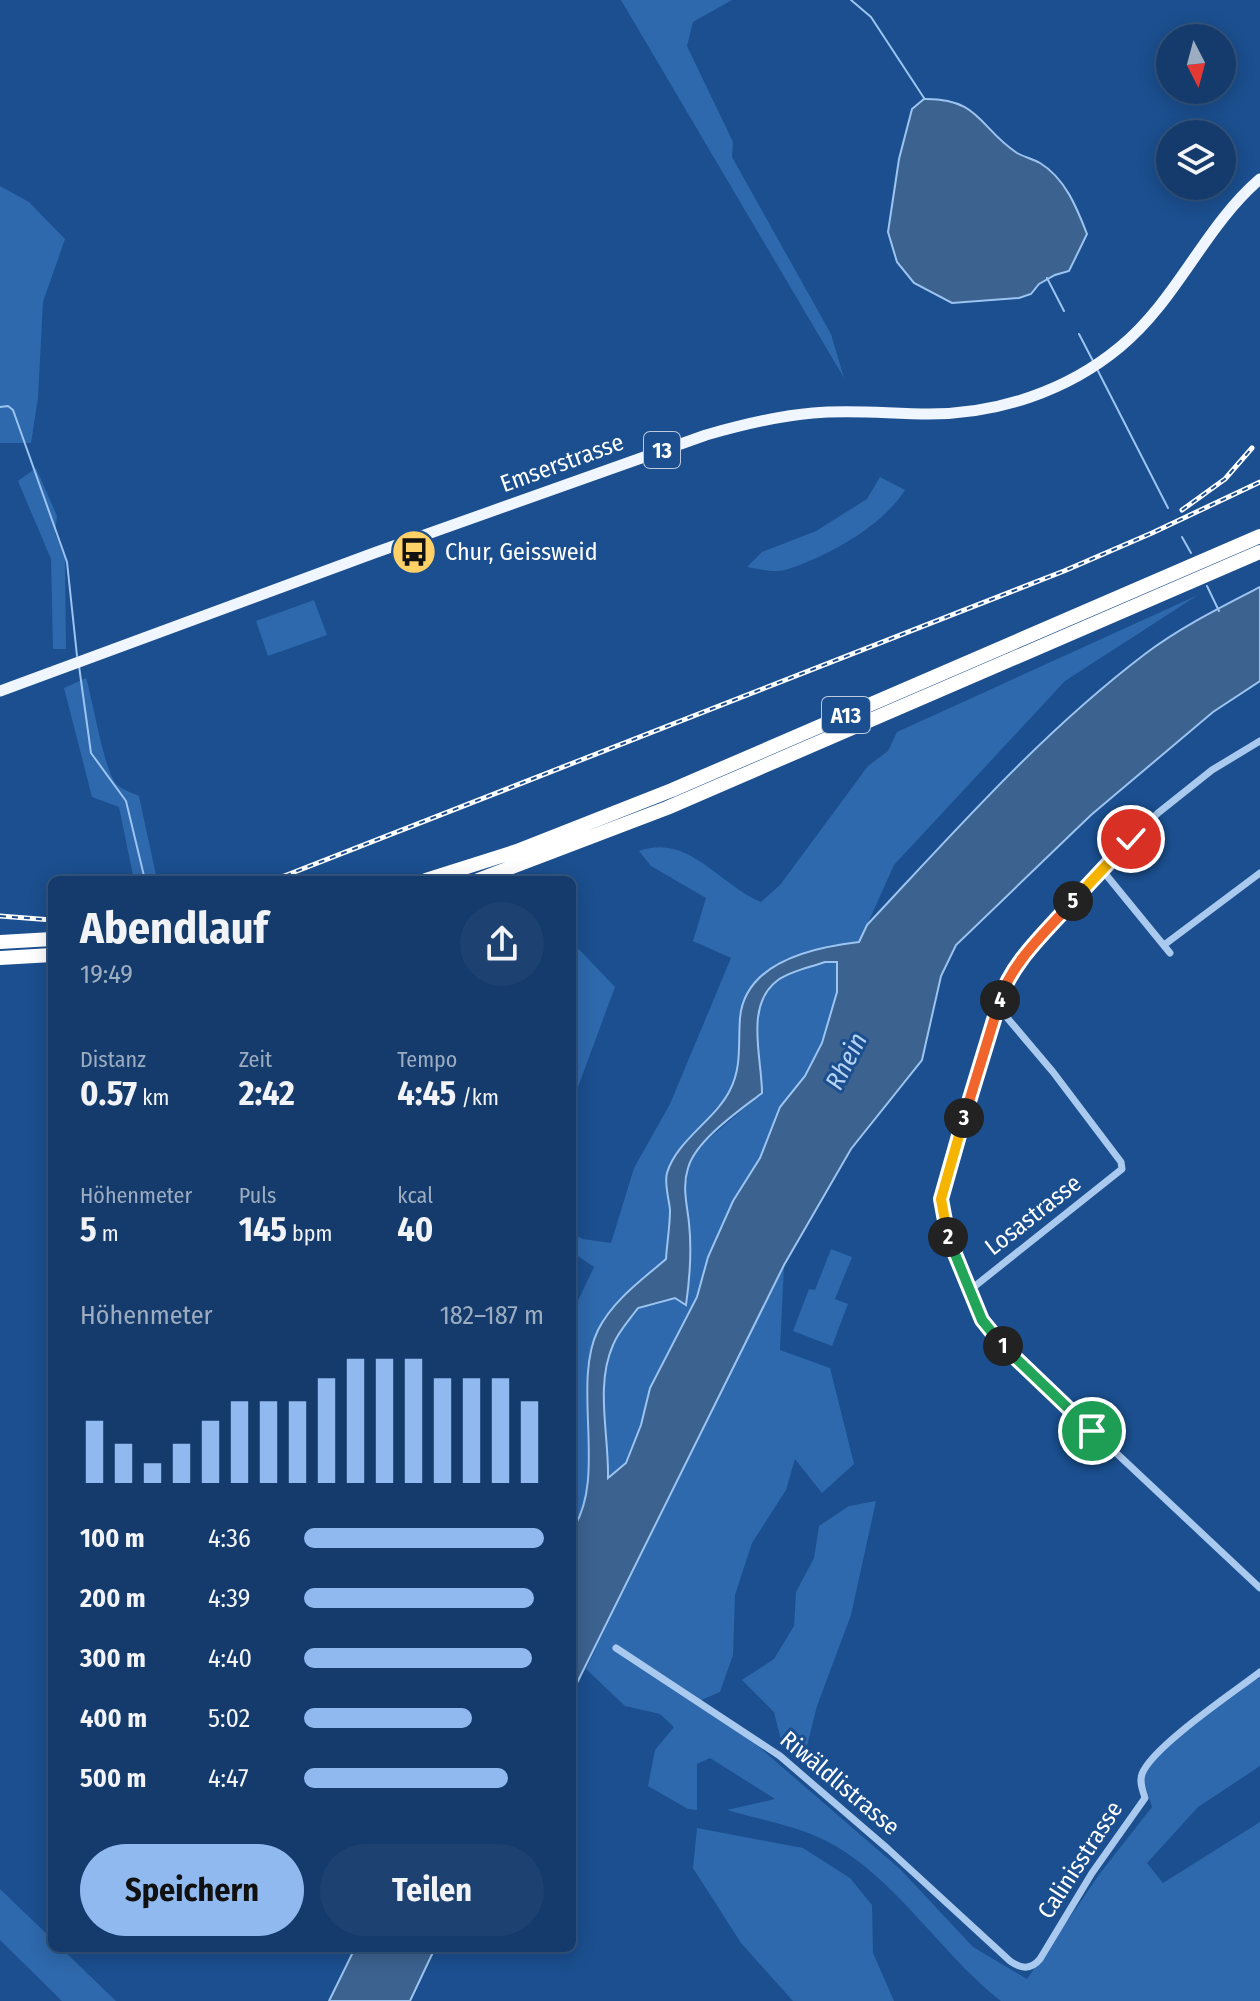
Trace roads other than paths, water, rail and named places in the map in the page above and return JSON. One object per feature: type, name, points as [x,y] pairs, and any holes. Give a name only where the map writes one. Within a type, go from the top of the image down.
[{"type":"highway","name":"A13","points":[[439,876],[517,851],[672,790],[1260,536]]},
{"type":"highway","name":"A13","points":[[489,876],[654,813],[1260,552]]},
{"type":"highway","points":[[0,942],[48,939]]},
{"type":"highway","points":[[0,958],[48,955]]},
{"type":"main road","name":"Emserstrasse","points":[[0,691],[706,435],[758,421],[814,412],[926,415],[983,410],[1022,401],[1070,380],[1114,352],[1161,306],[1216,226],[1260,179]]},
{"type":"street","points":[[1260,741],[1212,770],[1115,855],[1023,960],[1004,987],[941,1199],[943,1222],[982,1320],[997,1341],[1260,1588]]},
{"type":"street","points":[[1103,871],[1170,953]]},
{"type":"street","points":[[1164,945],[1260,873]]},
{"type":"street","name":"Losastrasse","points":[[970,1290],[1120,1171],[1122,1165],[1053,1072],[998,1007]]},
{"type":"street","name":"Riwäldlistrasse","points":[[616,1648],[780,1756],[888,1849],[1010,1961],[1024,1968]]},
{"type":"street","name":"Calinisstrasse","points":[[1024,1968],[1038,1962],[1092,1873],[1145,1798],[1140,1778],[1145,1769],[1174,1740],[1260,1672]]},
{"type":"water","points":[[924,99],[943,100],[968,109],[1004,143],[1049,169],[1063,185],[1087,234],[1069,271],[1055,275],[1039,284],[1031,294],[1019,298],[952,303],[914,283],[897,262],[888,232],[899,159],[912,109]]},
{"type":"water","name":"Rhein","points":[[1260,587],[1260,681],[1213,712],[1091,815],[956,945],[941,976],[922,1060],[851,1149],[784,1265],[576,1685],[576,1522],[587,1485],[587,1404],[591,1352],[598,1330],[612,1309],[666,1259],[670,1210],[667,1173],[687,1140],[716,1111],[730,1090],[738,1064],[740,1018],[745,999],[755,983],[785,961],[803,953],[859,942],[867,925],[1035,749],[1107,684],[1158,644]],"holes":[[[825,962],[837,962],[837,992],[822,1043],[805,1076],[780,1107],[760,1158],[733,1201],[708,1257],[697,1297],[650,1388],[641,1425],[626,1463],[608,1478],[604,1393],[608,1361],[615,1340],[638,1308],[675,1298],[686,1305],[690,1254],[685,1182],[688,1168],[700,1147],[720,1126],[762,1093],[757,1032],[761,1003],[778,980]]]},
{"type":"water","points":[[353,1952],[433,1952],[410,2001],[329,2001]]},
{"type":"waterway","points":[[851,0],[871,17],[924,98]]},
{"type":"waterway","points":[[1047,278],[1064,311]]},
{"type":"waterway","points":[[1079,334],[1093,361]]},
{"type":"waterway","points":[[1098,371],[1168,508]]},
{"type":"waterway","points":[[0,407],[8,406],[13,410],[67,562],[77,656]]},
{"type":"waterway","points":[[1182,537],[1191,553]]},
{"type":"waterway","points":[[1207,586],[1219,611]]},
{"type":"waterway","points":[[79,666],[91,753],[126,801],[144,876]]},
{"type":"railway","points":[[1182,510],[1225,479],[1252,448]]},
{"type":"railway","points":[[284,876],[1064,571],[1260,482]]},
{"type":"railway","points":[[0,916],[48,920]]},
{"type":"place","name":"Chur, Geissweid","points":[[414,552]]}]
